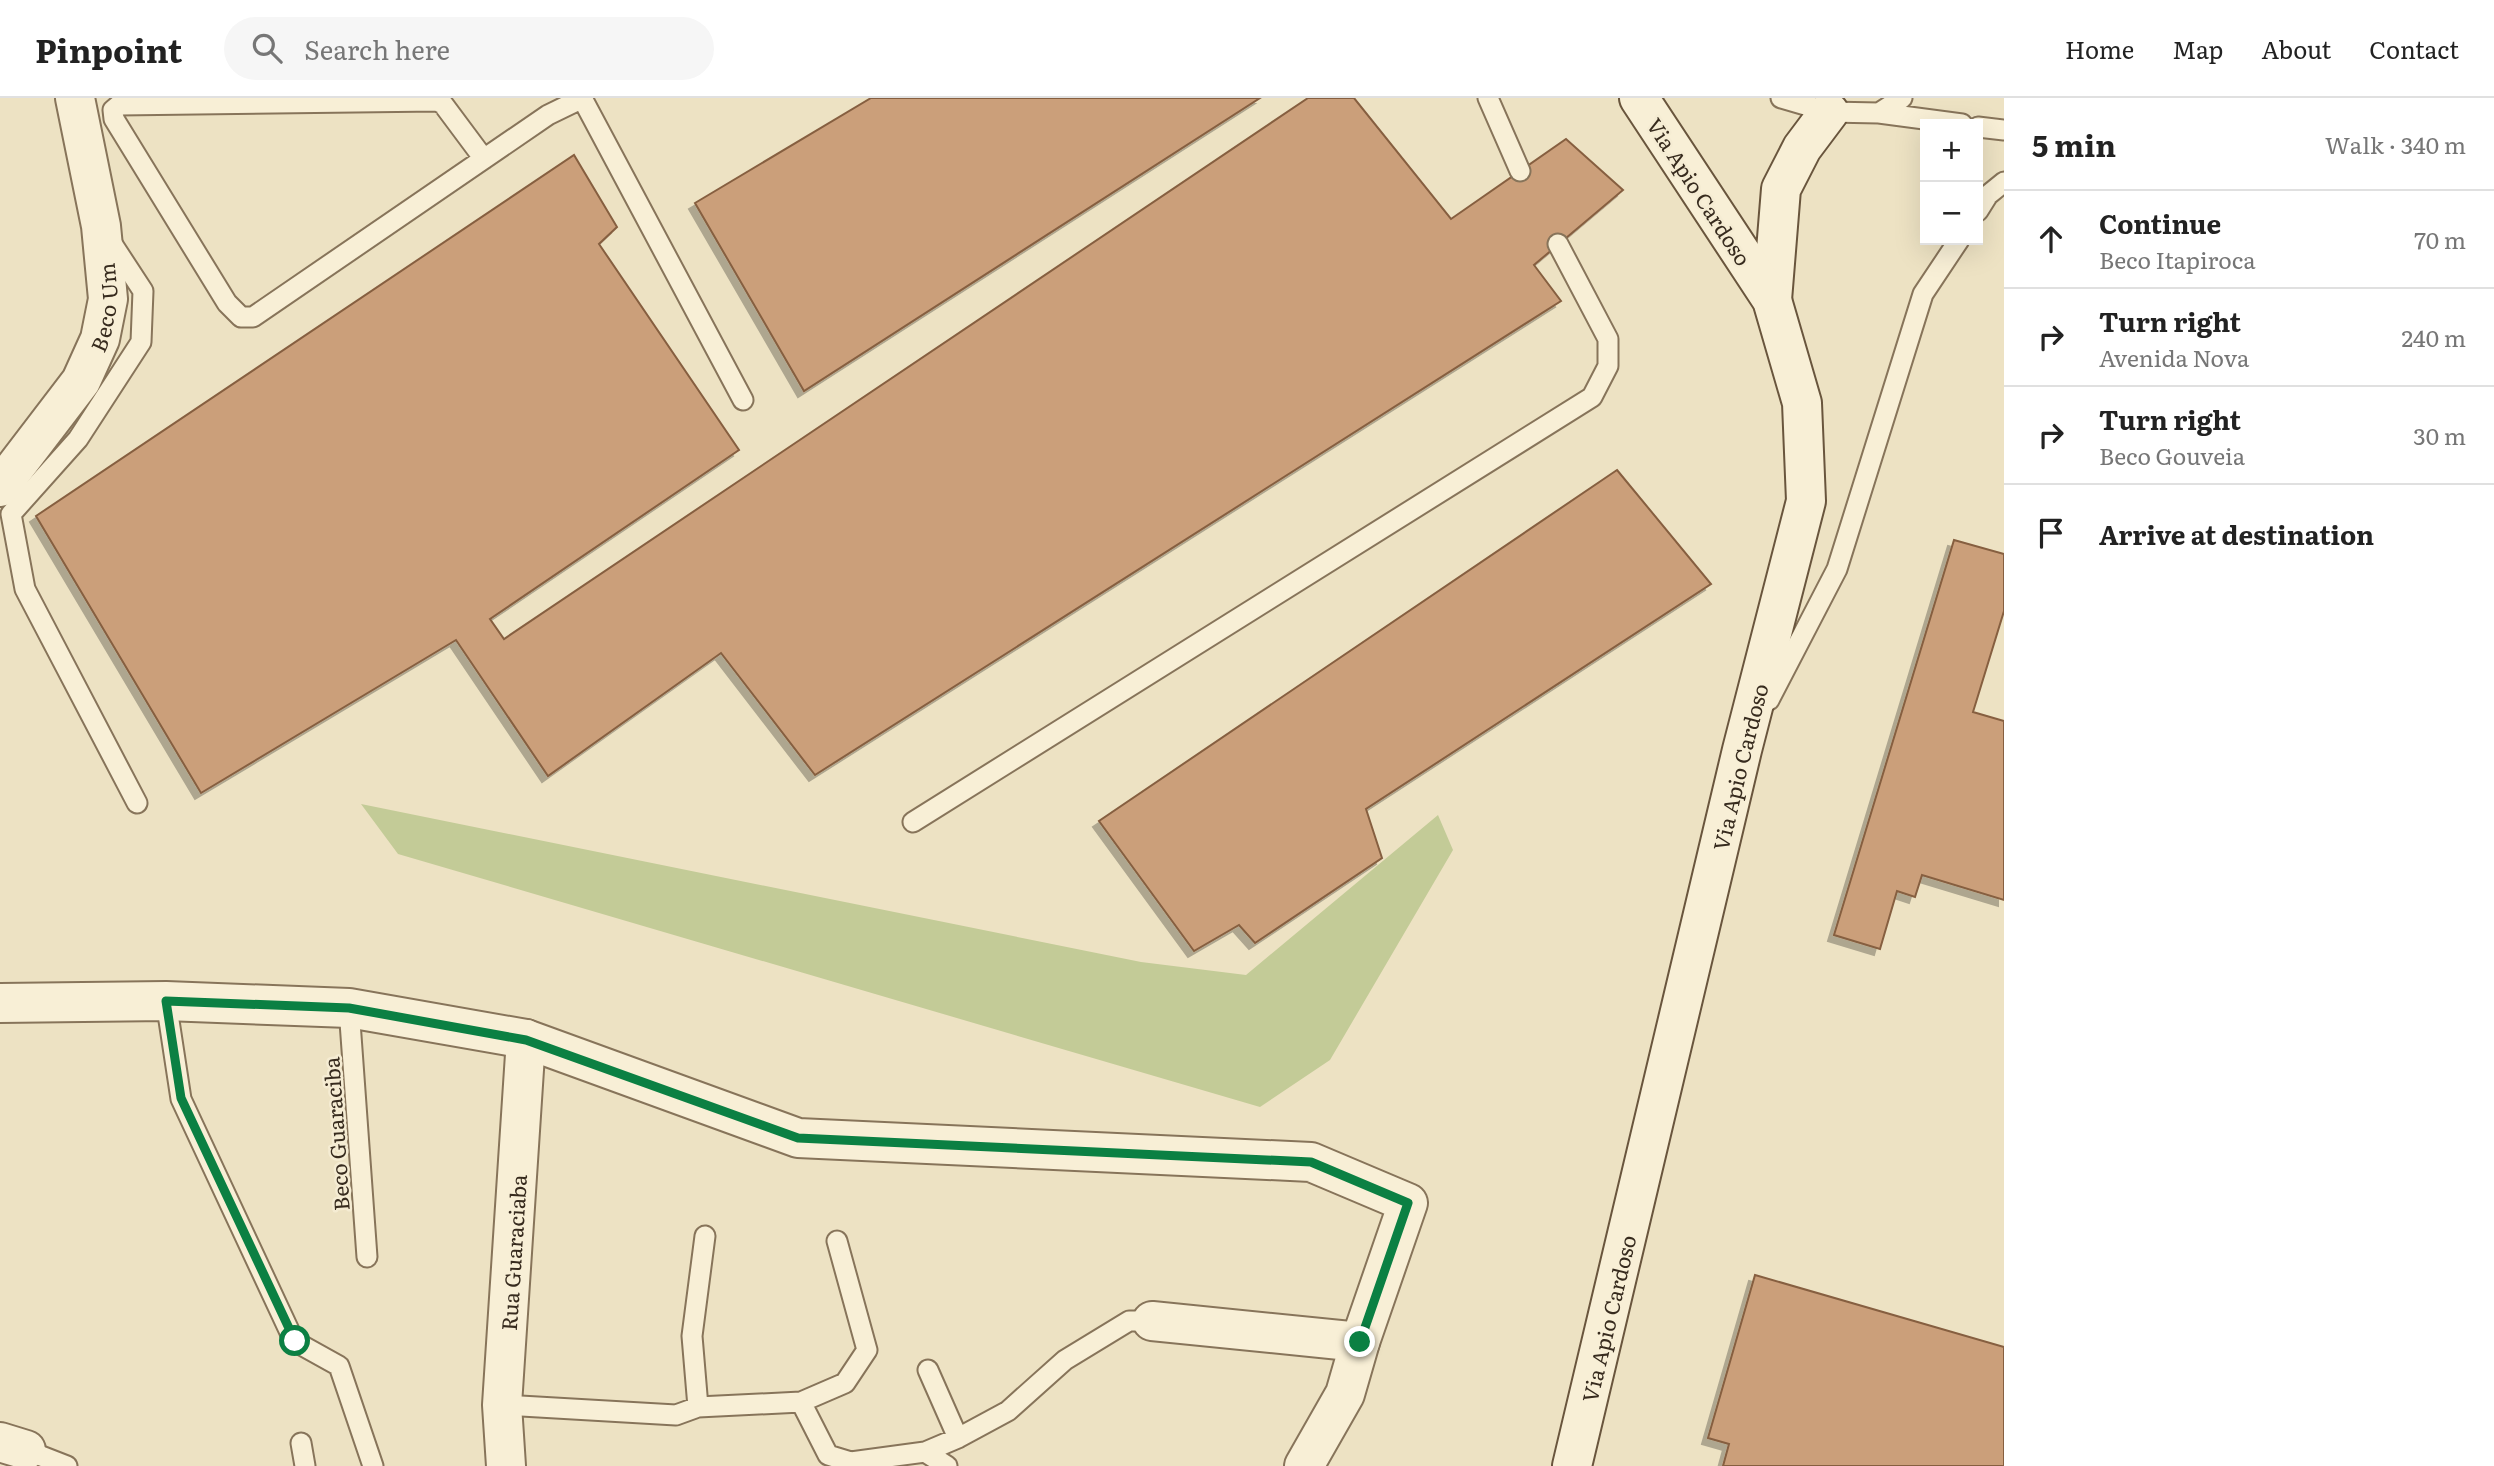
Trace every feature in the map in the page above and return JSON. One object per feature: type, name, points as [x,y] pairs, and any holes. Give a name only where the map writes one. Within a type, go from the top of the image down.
[{"type":"street","name":"Beco Um","points":[[0,487],[80,381],[100,339],[108,299],[101,226],[75,98]]},
{"type":"street","name":"Via Apio Cardoso","points":[[1572,1466],[1742,750],[1806,501],[1802,403],[1772,300],[1639,98]]},
{"type":"street","points":[[1772,300],[1781,189],[1802,148],[1829,112]]},
{"type":"street","points":[[0,1003],[166,1001],[349,1008],[526,1040],[798,1138],[1311,1162],[1408,1203],[1345,1394],[1304,1466]]},
{"type":"street","name":"Rua Guaraciaba","points":[[506,1466],[502,1405],[526,1040]]},
{"type":"street","points":[[1152,1321],[1360,1342]]},
{"type":"lane","points":[[484,159],[443,104],[437,101],[120,105],[113,110],[114,119],[227,303],[241,317],[253,317],[484,159],[548,115],[583,98],[743,400]]},
{"type":"lane","points":[[1488,98],[1520,172]]},
{"type":"lane","points":[[1781,98],[1829,112],[1879,113],[1924,119]]},
{"type":"lane","points":[[1879,113],[1902,98]]},
{"type":"lane","points":[[1983,128],[2004,130]]},
{"type":"lane","points":[[1983,203],[1988,195],[2004,182]]},
{"type":"lane","points":[[101,226],[143,291],[141,342],[78,439],[11,514],[25,589],[137,803]]},
{"type":"lane","points":[[912,822],[1592,397],[1608,366],[1608,339],[1558,244]]},
{"type":"lane","points":[[1742,750],[1837,569],[1923,294],[1956,245]]},
{"type":"lane","points":[[166,1001],[181,1098],[295,1341],[339,1366],[373,1466]]},
{"type":"lane","name":"Beco Guaraciba","points":[[349,1008],[367,1257]]},
{"type":"lane","points":[[698,1407],[692,1336],[705,1236]]},
{"type":"lane","points":[[502,1405],[676,1415],[698,1407],[801,1402],[845,1383],[867,1350],[838,1241]]},
{"type":"lane","points":[[801,1402],[828,1455],[851,1464],[925,1452],[1008,1411],[1065,1360],[1129,1321],[1152,1321]]},
{"type":"lane","points":[[928,1370],[958,1438]]},
{"type":"lane","points":[[301,1443],[305,1466]]},
{"type":"lane","points":[[18,1452],[67,1466]]},
{"type":"lane","points":[[925,1452],[947,1466]]},
{"type":"green space","points":[[361,804],[1141,962],[1246,975],[1438,815],[1453,850],[1330,1060],[1260,1107],[398,854]]},
{"type":"building","points":[[871,98],[1260,98],[804,391],[695,203]]},
{"type":"building","points":[[1308,98],[1354,98],[1451,219],[1566,139],[1623,190],[1534,265],[1561,301],[815,775],[721,653],[548,776],[456,640],[201,793],[36,516],[574,155],[617,227],[599,244],[739,450],[490,619],[504,639]]},
{"type":"building","points":[[1617,470],[1711,584],[1366,809],[1382,858],[1255,943],[1239,925],[1194,951],[1099,821]]},
{"type":"building","points":[[1954,540],[2004,554],[2004,611],[1973,712],[2004,721],[2004,900],[1922,875],[1915,897],[1897,891],[1880,949],[1834,935]]},
{"type":"building","points":[[1755,1275],[2004,1347],[2004,1466],[1723,1466],[1729,1444],[1708,1438]]},
{"type":"route","points":[[295,1341],[181,1098],[166,1001],[349,1008],[526,1040],[798,1138],[1311,1162],[1408,1203],[1360,1342]]}]
